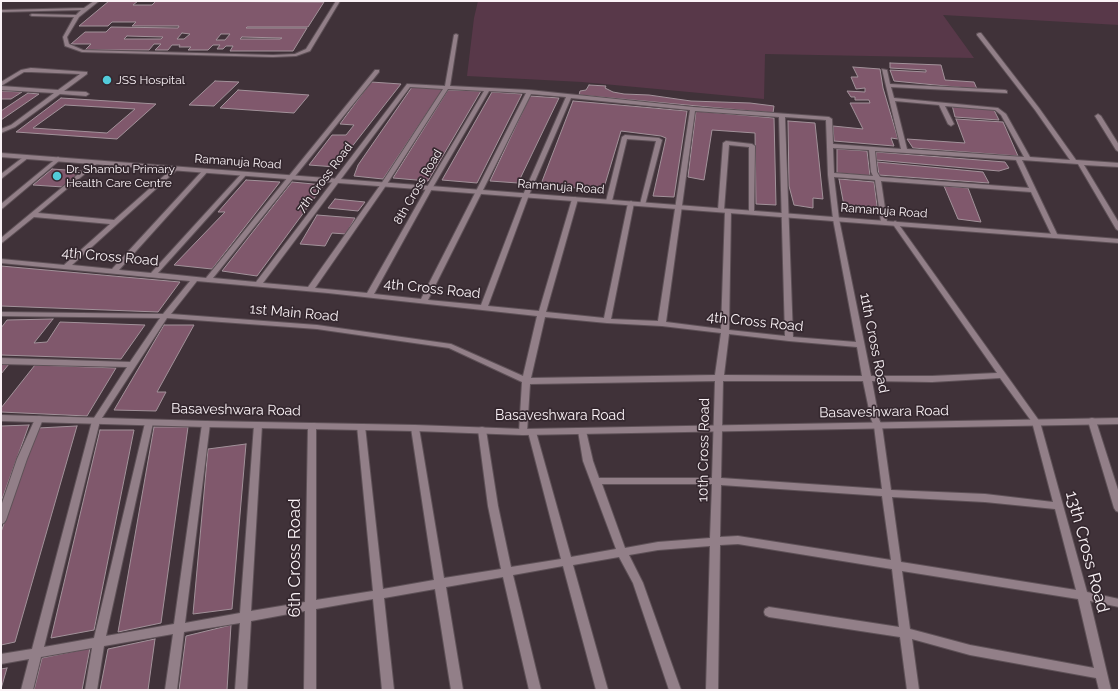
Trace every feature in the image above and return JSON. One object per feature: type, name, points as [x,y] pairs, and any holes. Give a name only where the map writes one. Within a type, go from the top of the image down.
[{"type":"street","points":[[97,1],[85,8],[77,16],[66,37],[67,45],[82,51],[296,55],[308,50],[338,1]]},
{"type":"street","points":[[1,11],[85,8]]},
{"type":"street","points":[[1,15],[77,16]]},
{"type":"street","points":[[979,34],[1038,109],[1077,162],[1119,229]]},
{"type":"street","points":[[310,290],[384,184],[447,87],[456,35]]},
{"type":"street","points":[[884,70],[904,151]]},
{"type":"street","points":[[1,84],[23,71],[84,72],[13,126],[1,131]]},
{"type":"street","points":[[208,280],[377,71]]},
{"type":"street","name":"7th Cross Road","points":[[258,285],[409,85],[447,87]]},
{"type":"street","points":[[888,86],[1005,92]]},
{"type":"street","points":[[447,87],[529,92],[693,109],[782,115],[789,339]]},
{"type":"street","points":[[1,88],[86,94]]},
{"type":"street","name":"8th Cross Road","points":[[369,296],[430,187],[488,89]]},
{"type":"street","points":[[424,301],[529,92]]},
{"type":"street","points":[[484,308],[526,195],[569,97]]},
{"type":"street","points":[[892,99],[996,108],[1003,114],[1028,159]]},
{"type":"street","points":[[941,103],[951,124]]},
{"type":"street","points":[[662,324],[693,109]]},
{"type":"street","name":"11th Cross Road","points":[[782,115],[829,119],[831,175],[836,219],[875,419],[878,426],[907,633],[913,690]]},
{"type":"street","points":[[1098,116],[1119,150]]},
{"type":"street","points":[[608,201],[625,137],[659,140],[643,204]]},
{"type":"street","name":"10th Cross Road","points":[[712,690],[719,378],[725,331],[724,210],[726,143],[752,146],[752,212]]},
{"type":"street","points":[[830,146],[1119,165]]},
{"type":"street","points":[[872,149],[874,172],[878,179],[884,222]]},
{"type":"street","name":"Ramanuja Road","points":[[1,155],[1119,241]]},
{"type":"street","points":[[1,177],[26,157]]},
{"type":"street","points":[[1018,158],[1055,236]]},
{"type":"street","points":[[1,207],[58,159]]},
{"type":"street","points":[[1,241],[96,162]]},
{"type":"street","points":[[67,266],[176,168]]},
{"type":"street","points":[[114,271],[206,170]]},
{"type":"street","points":[[153,275],[244,173]]},
{"type":"street","points":[[831,175],[1033,190]]},
{"type":"street","points":[[575,199],[542,314],[526,381],[527,432],[602,690]]},
{"type":"street","points":[[607,321],[631,203]]},
{"type":"street","points":[[33,214],[116,222]]},
{"type":"street","name":"13th Cross Road","points":[[895,223],[1036,422],[1083,596],[1105,690]]},
{"type":"street","name":"4th Cross Road","points":[[1,261],[195,278],[607,321],[662,324],[789,339],[861,345]]},
{"type":"street","points":[[27,690],[96,421],[165,316],[195,278]]},
{"type":"street","name":"1st Main Road","points":[[1,314],[165,316],[317,327],[451,346],[526,381]]},
{"type":"street","points":[[1,361],[133,365]]},
{"type":"street","points":[[526,381],[719,378],[932,379],[1003,375]]},
{"type":"street","name":"Basaveshwara Road","points":[[1,418],[149,423],[362,426],[527,432],[1119,421]]},
{"type":"street","points":[[1,520],[22,459],[40,419]]},
{"type":"street","points":[[1092,421],[1119,508]]},
{"type":"street","points":[[91,690],[99,642],[149,423]]},
{"type":"street","points":[[171,690],[206,424]]},
{"type":"street","points":[[241,690],[258,425]]},
{"type":"street","name":"6th Cross Road","points":[[310,690],[312,425]]},
{"type":"street","points":[[362,426],[388,690]]},
{"type":"street","points":[[415,428],[457,690]]},
{"type":"street","points":[[482,430],[493,506],[535,690]]},
{"type":"street","points":[[582,431],[588,461],[622,552],[638,584],[675,690]]},
{"type":"street","points":[[596,481],[717,481],[887,493],[985,498],[1059,506]]},
{"type":"street","points":[[1,660],[658,546],[738,540],[1119,603]]},
{"type":"street","points":[[769,612],[907,633],[970,650],[1101,674]]},
{"type":"shaded area","points":[[478,1],[1119,1],[1119,25],[943,15],[974,58],[765,54],[764,99],[582,82],[467,76],[474,18]]},
{"type":"building","points":[[109,1],[138,1],[133,5],[152,5],[156,1],[324,2],[308,27],[246,28],[307,28],[293,51],[230,51],[233,46],[226,46],[223,49],[217,49],[220,45],[213,45],[208,50],[188,50],[191,47],[179,47],[180,45],[172,45],[168,50],[155,50],[161,44],[154,44],[149,50],[85,50],[91,44],[71,44],[85,32],[106,32],[111,27],[178,28],[179,26],[132,26],[136,22],[112,22],[108,26],[79,26]],"holes":[[[182,33],[190,34],[184,39],[177,39]],[[221,34],[230,34],[225,40],[216,40]],[[127,36],[163,37],[161,39],[124,39]],[[242,37],[282,38],[280,39],[240,39]]]},
{"type":"building","points":[[890,63],[941,65],[945,80],[974,82],[977,89],[894,81],[890,70],[926,72],[926,70],[890,68]]},
{"type":"building","points":[[853,67],[880,69],[883,88],[898,139],[891,138],[894,146],[834,141],[833,126],[863,129],[850,103],[870,103],[869,100],[855,100],[855,97],[851,97],[847,91],[865,92],[865,88],[856,89],[851,77],[858,77]]},
{"type":"building","points":[[215,81],[239,82],[214,106],[189,105]]},
{"type":"building","points":[[371,82],[401,84],[336,167],[309,165],[332,135],[346,135],[354,125],[340,124]]},
{"type":"building","points":[[589,85],[606,86],[605,88],[613,92],[624,94],[649,95],[691,101],[750,103],[774,106],[773,113],[579,95],[580,91],[586,90]]},
{"type":"building","points":[[412,87],[443,89],[383,179],[354,176],[358,165]]},
{"type":"building","points":[[238,90],[309,95],[294,113],[220,108]]},
{"type":"building","points":[[448,90],[481,91],[428,181],[393,178]]},
{"type":"building","points":[[1,91],[22,92],[11,99],[1,99]]},
{"type":"building","points":[[492,92],[522,94],[477,183],[442,180]]},
{"type":"building","points":[[28,93],[39,94],[1,120],[1,111]]},
{"type":"building","points":[[530,96],[559,98],[518,183],[490,181]]},
{"type":"building","points":[[61,98],[156,104],[117,139],[16,132]],"holes":[[[65,105],[135,109],[107,133],[33,128]]]},
{"type":"building","points":[[573,101],[687,111],[674,197],[653,196],[666,138],[661,136],[621,131],[603,191],[541,184]]},
{"type":"building","points":[[952,105],[994,110],[999,120],[955,117]]},
{"type":"building","points":[[696,111],[774,118],[776,205],[756,204],[755,133],[712,130],[704,180],[688,177]]},
{"type":"building","points":[[956,119],[1003,122],[1018,156],[913,148],[907,139],[965,143]]},
{"type":"building","points":[[788,121],[815,123],[823,199],[813,198],[813,208],[794,205],[789,186]]},
{"type":"building","points":[[837,149],[867,151],[870,176],[837,173]]},
{"type":"building","points":[[876,152],[1005,162],[1009,168],[999,171],[876,160]]},
{"type":"building","points":[[877,162],[983,172],[989,183],[879,175]]},
{"type":"building","points":[[52,169],[81,171],[63,187],[33,185]]},
{"type":"building","points":[[839,179],[874,182],[878,214],[845,211]]},
{"type":"building","points":[[246,180],[280,182],[212,269],[174,265],[225,212],[218,212]]},
{"type":"building","points":[[292,182],[324,185],[257,276],[222,271]]},
{"type":"building","points":[[944,186],[968,188],[981,222],[958,219]]},
{"type":"building","points":[[335,199],[365,202],[358,211],[328,208]]},
{"type":"building","points":[[317,215],[355,218],[346,234],[332,233],[325,246],[300,244]]},
{"type":"building","points":[[1,266],[180,282],[158,312],[1,306]]},
{"type":"building","points":[[53,319],[34,343],[47,342],[60,322],[145,325],[121,359],[1,355],[1,328],[7,320]]},
{"type":"building","points":[[164,325],[194,325],[157,392],[166,392],[156,411],[114,410]]},
{"type":"building","points":[[1,364],[9,364],[1,374]]},
{"type":"building","points":[[35,365],[116,368],[87,416],[1,412],[1,408]]},
{"type":"building","points":[[29,425],[1,502],[1,426]]},
{"type":"building","points":[[77,426],[15,642],[1,645],[1,532],[38,428]]},
{"type":"building","points":[[154,427],[188,427],[161,623],[118,632]]},
{"type":"building","points":[[100,430],[134,430],[94,630],[51,638]]},
{"type":"building","points":[[246,444],[232,609],[193,614],[208,449]]},
{"type":"building","points":[[231,625],[227,690],[179,690],[186,636]]},
{"type":"building","points":[[155,639],[148,690],[100,690],[108,649]]},
{"type":"building","points":[[90,648],[82,690],[34,690],[42,658]]},
{"type":"building","points":[[7,668],[1,689],[1,669]]},
{"type":"place","name":"JSS Hospital","points":[[107,80]]},
{"type":"place","name":"Dr. Shambu Primary Health Care Centre","points":[[57,176]]}]
